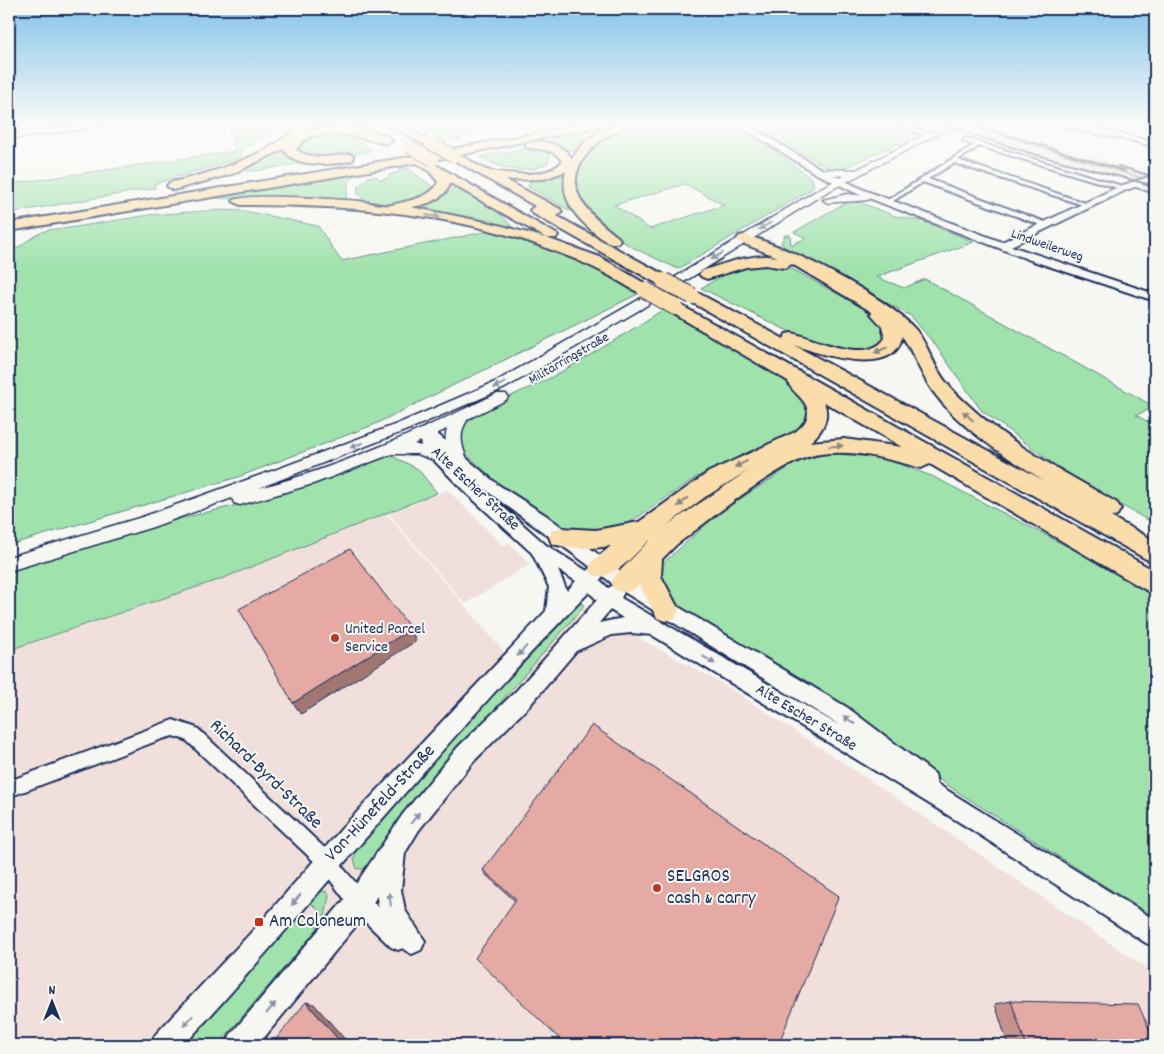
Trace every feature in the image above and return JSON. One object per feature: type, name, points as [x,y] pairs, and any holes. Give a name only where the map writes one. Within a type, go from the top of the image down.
[{"type":"highway","points":[[83,205],[224,173]]},
{"type":"highway","points":[[9,217],[284,173]]},
{"type":"highway","points":[[9,226],[315,173]]},
{"type":"highway","points":[[9,226],[353,173]]},
{"type":"highway","points":[[373,173],[352,187],[355,199],[379,206],[404,205],[424,201],[438,194],[444,185],[440,173]]},
{"type":"highway","points":[[452,173],[608,268]]},
{"type":"highway","points":[[455,173],[1155,552]]},
{"type":"highway","points":[[485,173],[624,249]]},
{"type":"highway","points":[[493,173],[518,177],[549,173]]},
{"type":"highway","points":[[573,173],[570,186],[576,206],[585,217],[624,249],[660,283]]},
{"type":"highway","points":[[71,217],[186,204],[256,201],[332,204],[438,217],[494,227],[563,249],[608,268],[660,283],[688,298],[845,393],[1155,568]]},
{"type":"highway","points":[[688,298],[830,351],[858,355],[884,350],[890,346],[894,338],[890,324],[874,310],[783,259],[774,244],[775,233]]},
{"type":"highway","points":[[751,243],[878,308],[899,324],[913,340],[945,393],[970,418],[997,439],[1155,539]]},
{"type":"highway","points":[[707,274],[752,260],[783,259]]},
{"type":"highway","points":[[595,574],[648,528],[718,477],[749,460],[797,440],[814,425],[818,417],[817,407],[808,390],[754,354],[688,298]]},
{"type":"highway","points":[[781,334],[1155,539]]},
{"type":"highway","points":[[754,354],[845,393]]},
{"type":"highway","points":[[754,354],[820,389],[1155,584]]},
{"type":"highway","points":[[616,592],[668,538],[767,466],[801,451],[835,446],[872,448],[910,457],[956,477],[1044,521]]},
{"type":"highway","points":[[562,537],[611,538],[648,528]]},
{"type":"highway","points":[[650,555],[648,576],[662,620]]},
{"type":"main road","points":[[818,173],[824,199],[865,198]]},
{"type":"main road","points":[[822,173],[845,173]]},
{"type":"main road","name":"Militärringstraße","points":[[147,522],[407,425],[500,385],[544,362],[751,243],[824,199],[858,173]]},
{"type":"main road","name":"Militärringstraße","points":[[842,186],[866,173]]},
{"type":"main road","name":"Militärringstraße","points":[[9,564],[147,522],[267,492],[382,450],[462,417],[575,356],[707,274],[751,243],[775,233],[806,214]]},
{"type":"main road","points":[[407,425],[418,427],[426,432],[431,422],[443,410]]},
{"type":"main road","points":[[460,462],[454,450],[452,434],[455,425],[462,417]]},
{"type":"main road","points":[[382,450],[419,449],[438,458]]},
{"type":"street","name":"Lindweilerweg","points":[[818,173],[865,198],[930,219]]},
{"type":"street","points":[[888,202],[934,173]]},
{"type":"street","points":[[991,173],[1088,205]]},
{"type":"street","points":[[1083,173],[1128,186],[1155,190]]},
{"type":"street","points":[[1002,246],[1128,186],[1155,177]]},
{"type":"street","points":[[923,180],[1049,224]]},
{"type":"street","name":"Lindweilerweg","points":[[842,186],[1046,262],[1153,295]]},
{"type":"street","name":"Alte Escher Straße","points":[[426,432],[426,444],[438,458],[540,550],[595,574]]},
{"type":"street","name":"Alte Escher Straße","points":[[426,432],[492,488],[541,520],[562,537],[595,574],[616,592],[662,620],[841,715],[977,820],[1155,934]]},
{"type":"street","points":[[540,550],[542,558],[553,574],[558,587],[558,600],[554,615]]},
{"type":"street","name":"Von-Hünefeld-Straße","points":[[165,1045],[269,932],[327,862],[554,615],[595,574]]},
{"type":"street","name":"Von-Hünefeld-Straße","points":[[240,1045],[359,902],[411,822],[466,754],[523,698],[616,592]]},
{"type":"street","points":[[559,656],[582,639],[607,628],[662,620]]},
{"type":"street","name":"Richard-Byrd-Straße","points":[[9,789],[173,728],[192,734],[327,862],[359,902]]},
{"type":"street","points":[[393,850],[389,903],[392,913],[412,941]]},
{"type":"street","points":[[359,902],[400,942],[412,941]]},
{"type":"shaded area","points":[[1102,173],[1146,173],[1155,176],[1155,187]]},
{"type":"shaded area","points":[[448,490],[503,546],[509,543],[530,564],[465,604],[389,514]]},
{"type":"shaded area","points":[[385,513],[505,653],[579,605],[728,687],[919,813],[1155,974],[1155,1045],[9,1045],[9,651],[221,579]]},
{"type":"green space","points":[[83,173],[190,173],[154,184],[155,188],[9,213],[9,184]]},
{"type":"green space","points":[[414,173],[435,189],[418,198],[385,204],[374,203],[358,194],[358,187],[369,177],[376,176],[380,180],[389,178],[389,175]]},
{"type":"green space","points":[[578,173],[804,173],[812,179],[814,185],[810,190],[678,269],[625,243],[600,226],[580,203],[574,186]],"holes":[[[685,184],[724,205],[650,229],[614,205]]]},
{"type":"green space","points":[[567,174],[563,185],[570,211],[528,187],[531,180]]},
{"type":"green space","points":[[355,175],[349,180],[346,201],[211,198]]},
{"type":"green space","points":[[454,188],[478,199],[493,209],[512,227],[413,209],[438,200]]},
{"type":"green space","points":[[859,202],[895,216],[922,221],[974,242],[876,277],[904,288],[925,279],[1155,407],[1136,415],[1155,426],[1155,524],[1074,479],[981,410],[936,346],[911,316],[788,250],[781,243],[785,235],[790,235],[791,244],[795,245],[793,244],[806,238],[794,232],[845,203]]},
{"type":"green space","points":[[219,210],[245,211],[318,226],[341,261],[489,231],[561,253],[642,292],[373,425],[238,477],[9,545],[9,254],[34,236],[47,230],[149,215]]},
{"type":"green space","points":[[753,264],[785,266],[872,313],[889,332],[881,347],[850,352],[794,334],[701,288],[731,271]]},
{"type":"green space","points":[[667,307],[788,381],[806,400],[809,414],[798,431],[764,448],[698,476],[619,530],[568,531],[543,512],[506,491],[459,447],[459,430],[476,415],[502,400],[552,377]]},
{"type":"green space","points":[[828,453],[878,456],[934,477],[1155,592],[1155,918],[953,789],[915,763],[878,730],[670,600],[662,587],[660,566],[720,512],[797,462]]},
{"type":"green space","points":[[390,455],[418,469],[437,493],[221,579],[9,650],[9,569],[167,522],[286,493]]},
{"type":"green space","points":[[575,600],[584,605],[579,612],[452,758],[369,868],[357,869],[354,859],[357,847]]},
{"type":"green space","points":[[316,890],[327,892],[329,895],[325,917],[307,899]]},
{"type":"green space","points":[[299,909],[318,928],[218,1045],[177,1045]]},
{"type":"building","name":"United Parcel Service","points":[[350,549],[411,629],[293,703],[239,609]]},
{"type":"building","name":"SELGROS cash & carry","points":[[592,725],[839,896],[778,1045],[566,1045],[475,958],[516,899],[483,870]]},
{"type":"building","points":[[1011,1001],[1138,1004],[1155,1045],[1026,1045]]},
{"type":"building","points":[[306,1002],[343,1045],[271,1045]]},
{"type":"railway","points":[[1106,173],[1155,186]]},
{"type":"railway","points":[[1142,173],[1155,177]]},
{"type":"place","name":"United Parcel Service","points":[[335,638]]},
{"type":"place","name":"SELGROS cash & carry","points":[[657,888]]},
{"type":"place","name":"Am Coloneum","points":[[259,922]]}]
